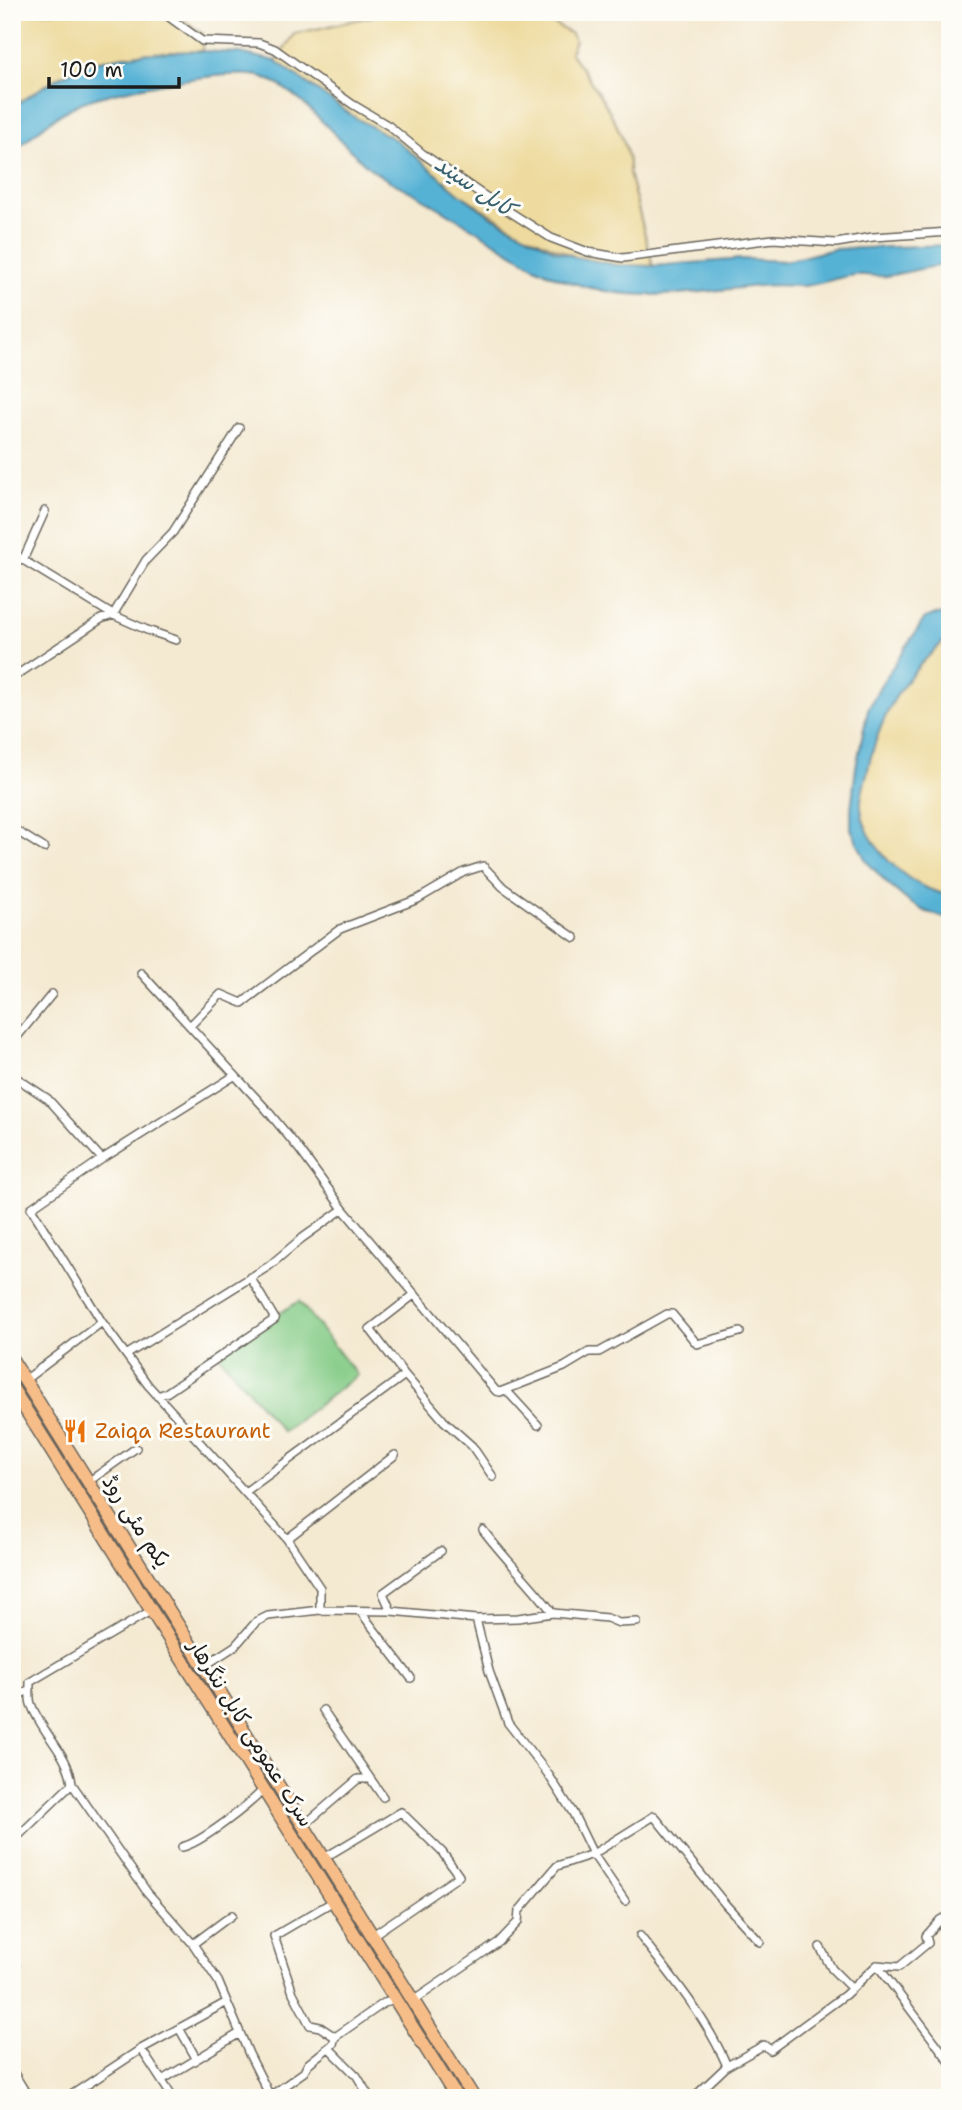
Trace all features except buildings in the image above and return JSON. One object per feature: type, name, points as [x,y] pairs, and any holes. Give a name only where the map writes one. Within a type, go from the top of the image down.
[{"type":"highway","name":"یکم مئی روڈ","points":[[12,1360],[161,1597]]},
{"type":"highway","name":"سرک عمومی کابل ننگرهار","points":[[12,1388],[457,2098]]},
{"type":"highway","name":"سرک عمومی کابل ننگرهار","points":[[161,1597],[474,2098]]},
{"type":"street","points":[[162,12],[202,41],[259,43],[275,49],[352,104],[389,126],[423,154],[480,193],[551,238],[588,252],[623,258],[773,239],[836,243],[873,237],[950,232]]},
{"type":"street","points":[[12,678],[101,619],[113,615],[146,560],[173,532],[239,428]]},
{"type":"street","points":[[23,560],[45,511]]},
{"type":"street","points":[[12,554],[113,615],[176,640]]},
{"type":"street","points":[[12,828],[44,848]]},
{"type":"street","points":[[190,1026],[221,994],[242,1003],[341,929],[418,899],[464,872],[483,866],[503,887],[575,938]]},
{"type":"street","points":[[141,973],[266,1109],[343,1209],[496,1391],[506,1390],[564,1367],[589,1352],[598,1352],[667,1314],[673,1314],[697,1344],[740,1332]]},
{"type":"street","points":[[12,1043],[52,994]]},
{"type":"street","points":[[12,1075],[48,1099],[102,1159]]},
{"type":"street","points":[[234,1076],[102,1159],[31,1208],[102,1322],[126,1355],[157,1395],[287,1539],[320,1588],[320,1610]]},
{"type":"street","points":[[126,1355],[269,1266],[343,1209]]},
{"type":"street","points":[[157,1395],[166,1393],[275,1319],[250,1277]]},
{"type":"street","points":[[415,1294],[370,1329],[444,1422],[472,1446],[493,1477]]},
{"type":"street","points":[[25,1380],[102,1322]]},
{"type":"street","points":[[245,1492],[405,1375]]},
{"type":"street","points":[[506,1390],[538,1425]]},
{"type":"street","points":[[88,1482],[136,1448]]},
{"type":"street","points":[[287,1539],[395,1455]]},
{"type":"street","points":[[483,1530],[553,1613]]},
{"type":"street","points":[[391,1611],[383,1593],[441,1551]]},
{"type":"street","points":[[152,1609],[30,1682],[30,1703],[44,1730],[71,1769],[72,1784],[147,1892],[193,1944],[218,1981],[270,2097],[304,2072],[308,2064],[334,2044],[335,2037],[384,2003],[397,2000]]},
{"type":"street","points":[[204,1666],[235,1646],[256,1622],[268,1616],[320,1610],[391,1611],[476,1619],[518,1618],[553,1613],[607,1618],[619,1623],[637,1622]]},
{"type":"street","points":[[360,1611],[411,1678]]},
{"type":"street","points":[[476,1619],[489,1671],[508,1723],[548,1774],[573,1813],[593,1854],[625,1901]]},
{"type":"street","points":[[12,1699],[30,1689]]},
{"type":"street","points":[[323,1710],[383,1797]]},
{"type":"street","points":[[303,1826],[358,1779],[369,1779]]},
{"type":"street","points":[[12,1842],[72,1784]]},
{"type":"street","points":[[182,1847],[216,1828],[263,1790]]},
{"type":"street","points":[[324,1858],[401,1812],[442,1852],[459,1876],[373,1934]]},
{"type":"street","points":[[413,2001],[499,1942],[518,1922],[519,1911],[557,1866],[593,1854],[654,1816],[726,1905],[760,1942]]},
{"type":"street","points":[[334,1901],[274,1936],[293,1993],[310,2025],[320,2027],[335,2037]]},
{"type":"street","points":[[193,1944],[233,1915]]},
{"type":"street","points":[[693,2098],[727,2066],[764,2045],[770,2050],[877,1965],[899,1967],[928,1943],[926,1936],[940,1920],[950,1915]]},
{"type":"street","points":[[640,1936],[670,1974],[718,2045],[727,2066]]},
{"type":"street","points":[[820,1947],[832,1969],[851,1988]]},
{"type":"street","points":[[12,1959],[16,1968]]},
{"type":"street","points":[[877,1965],[950,2062]]},
{"type":"street","points":[[67,2098],[141,2049],[227,2002]]},
{"type":"street","points":[[179,2028],[196,2058]]},
{"type":"street","points":[[162,2080],[240,2033]]},
{"type":"street","points":[[329,2048],[357,2076],[370,2098]]},
{"type":"street","points":[[141,2049],[173,2098]]},
{"type":"street","points":[[12,2070],[29,2098]]},
{"type":"green space","points":[[299,1301],[357,1375],[283,1432],[217,1353]]},
{"type":"sand","points":[[12,12],[174,12],[203,34],[202,51],[142,54],[83,66],[12,107]]},
{"type":"sand","points":[[392,12],[534,12],[571,34],[575,41],[570,52],[609,110],[624,143],[653,266],[616,265],[576,257],[520,232],[460,194],[396,140],[354,117],[276,61],[294,34]]},
{"type":"sand","points":[[950,636],[950,896],[920,885],[888,861],[865,826],[861,801],[875,743],[889,708],[920,665]]},
{"type":"water","points":[[202,51],[240,53],[276,61],[354,117],[396,140],[492,217],[557,251],[576,257],[616,265],[653,266],[742,259],[786,261],[834,249],[950,245],[950,265],[887,276],[855,275],[802,286],[765,285],[646,295],[592,288],[564,280],[535,267],[382,177],[358,158],[292,94],[263,77],[249,75],[172,82],[96,98],[62,113],[12,153],[12,107],[65,75],[83,66],[112,58]]},
{"type":"water","points":[[950,614],[950,636],[909,678],[889,709],[875,744],[861,801],[865,826],[879,850],[909,878],[950,896],[950,920],[909,902],[866,861],[851,829],[851,809],[856,767],[868,709],[925,618]]},
{"type":"place","name":"Zaiqa Restaurant","points":[[75,1431]]},
{"type":"water label","name":"کابل سيند","points":[[475,186]]}]
